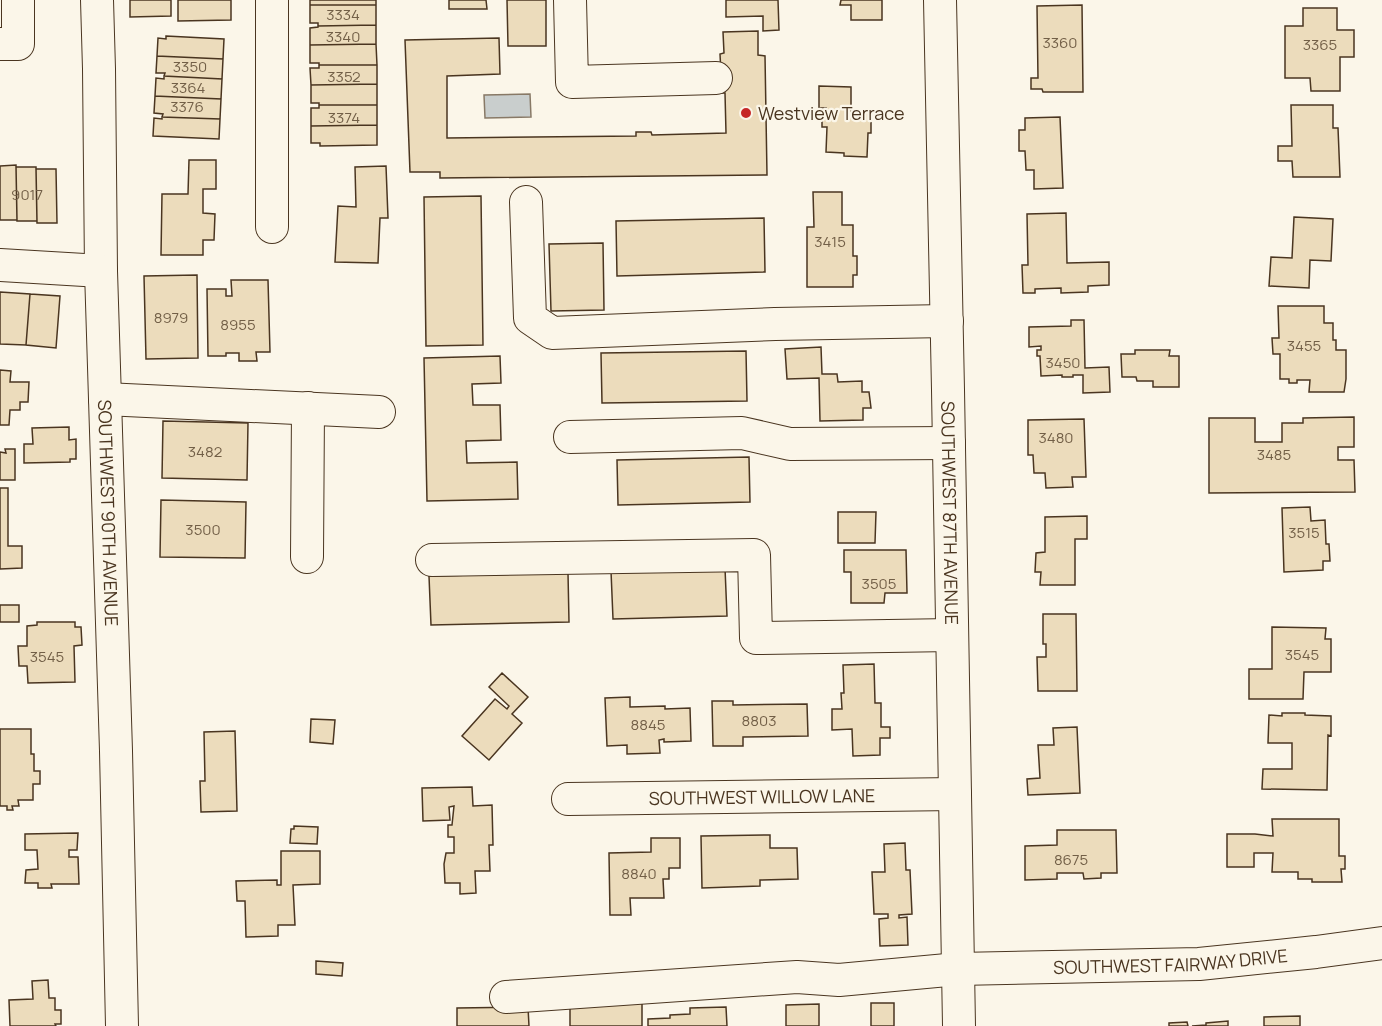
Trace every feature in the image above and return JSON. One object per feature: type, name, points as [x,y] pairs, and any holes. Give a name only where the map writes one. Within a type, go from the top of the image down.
[{"type":"street","points":[[0,44],[18,44],[18,0]]},
{"type":"street","name":"SOUTHWEST 90TH AVENUE","points":[[97,0],[101,271],[122,1026]]},
{"type":"street","points":[[272,0],[272,227]]},
{"type":"street","points":[[570,0],[572,82],[716,78]]},
{"type":"street","name":"SOUTHWEST 87TH AVENUE","points":[[940,0],[959,1026]]},
{"type":"street","points":[[526,202],[530,318],[552,333],[775,324],[947,321]]},
{"type":"street","points":[[0,265],[101,271]]},
{"type":"street","points":[[105,399],[380,412]]},
{"type":"street","points":[[307,557],[308,408]]},
{"type":"street","points":[[570,437],[742,433],[790,444],[949,443]]},
{"type":"street","points":[[432,560],[754,555],[756,638],[952,635]]},
{"type":"street","name":"SOUTHWEST WILLOW LANE","points":[[568,799],[955,794]]},
{"type":"street","name":"SOUTHWEST FAIRWAY DRIVE","points":[[506,997],[797,977],[839,980],[958,969],[1199,964],[1382,943]]},
{"type":"shaded area","points":[[530,94],[531,117],[485,118],[484,95]]},
{"type":"building","points":[[130,0],[171,0],[171,16],[130,17]]},
{"type":"building","points":[[178,0],[231,0],[231,20],[178,21]]},
{"type":"building","points":[[310,0],[376,0],[376,5],[310,5]]},
{"type":"building","points":[[449,0],[486,0],[487,9],[449,9]]},
{"type":"building","points":[[507,0],[546,0],[546,46],[508,46]]},
{"type":"building","points":[[726,0],[778,0],[779,30],[763,31],[763,16],[726,17]]},
{"type":"building","points":[[841,0],[882,0],[882,20],[851,20],[851,5],[840,5]]},
{"type":"building","points":[[310,5],[376,5],[376,25],[318,26],[318,23],[310,23]]},
{"type":"building","points":[[1082,5],[1083,92],[1043,92],[1042,89],[1031,89],[1031,78],[1038,78],[1037,6]]},
{"type":"building","points":[[1303,8],[1337,8],[1337,30],[1354,30],[1354,57],[1340,57],[1340,91],[1311,91],[1310,78],[1285,78],[1285,26],[1303,26]]},
{"type":"building","points":[[376,25],[376,44],[310,45],[310,28]]},
{"type":"building","name":"Westview Terrace","points":[[758,31],[758,55],[765,56],[767,175],[440,178],[440,172],[410,172],[405,40],[499,38],[500,74],[447,76],[447,138],[636,136],[636,132],[651,132],[652,135],[726,133],[725,93],[722,93],[720,54],[724,53],[723,32]]},
{"type":"building","points":[[166,36],[224,39],[223,59],[157,56],[158,38],[166,39]]},
{"type":"building","points":[[376,44],[377,65],[310,63],[310,45]]},
{"type":"building","points":[[157,56],[223,59],[222,79],[164,76],[165,73],[156,73]]},
{"type":"building","points":[[319,65],[377,65],[377,84],[311,85],[310,68],[319,68]]},
{"type":"building","points":[[164,76],[222,79],[221,99],[155,96],[156,78],[164,79]]},
{"type":"building","points":[[377,84],[377,105],[311,103],[311,85]]},
{"type":"building","points":[[819,86],[851,87],[851,111],[871,112],[871,133],[868,133],[867,157],[826,152],[827,127],[822,127],[822,116],[825,116],[826,108],[819,108]]},
{"type":"building","points":[[155,96],[221,99],[220,119],[162,117],[163,114],[154,113]]},
{"type":"building","points":[[319,105],[377,105],[377,125],[311,126],[311,108],[319,108]]},
{"type":"building","points":[[1291,105],[1333,105],[1333,128],[1338,128],[1340,177],[1293,177],[1292,161],[1278,161],[1278,146],[1292,146]]},
{"type":"building","points":[[162,117],[220,119],[219,139],[153,136],[154,118],[162,119]]},
{"type":"building","points":[[1060,117],[1063,188],[1034,189],[1034,170],[1026,170],[1025,151],[1019,151],[1019,130],[1025,130],[1025,118]]},
{"type":"building","points":[[377,125],[377,145],[320,146],[320,143],[311,143],[311,126]]},
{"type":"building","points":[[189,160],[216,160],[216,189],[203,189],[203,213],[215,214],[214,240],[203,240],[203,255],[161,255],[162,194],[188,194]]},
{"type":"building","points":[[16,165],[17,220],[0,220],[0,166]]},
{"type":"building","points":[[386,166],[388,218],[380,218],[378,263],[335,262],[338,206],[356,207],[355,167]]},
{"type":"building","points":[[16,167],[36,167],[37,221],[17,221]]},
{"type":"building","points":[[36,169],[56,169],[57,223],[37,223]]},
{"type":"building","points":[[813,192],[842,192],[842,225],[853,225],[853,256],[857,256],[857,275],[853,275],[853,287],[807,287],[807,227],[814,227]]},
{"type":"building","points":[[481,196],[483,345],[426,346],[424,197]]},
{"type":"building","points":[[1066,213],[1067,263],[1109,262],[1109,285],[1088,286],[1088,292],[1061,293],[1061,288],[1035,289],[1035,293],[1023,293],[1022,265],[1028,265],[1027,214]]},
{"type":"building","points":[[1294,217],[1333,219],[1331,261],[1310,260],[1309,288],[1269,286],[1271,257],[1292,258]]},
{"type":"building","points":[[764,218],[765,272],[617,276],[616,221]]},
{"type":"building","points":[[603,243],[604,310],[551,311],[549,244]]},
{"type":"building","points":[[197,275],[198,358],[146,359],[144,276]]},
{"type":"building","points":[[231,280],[268,280],[270,352],[256,352],[257,361],[239,361],[239,353],[208,356],[207,289],[226,289],[226,296],[232,296]]},
{"type":"building","points":[[0,292],[30,294],[26,345],[0,344]]},
{"type":"building","points":[[30,294],[60,296],[56,348],[26,345]]},
{"type":"building","points":[[1278,306],[1324,306],[1324,323],[1333,323],[1333,340],[1336,340],[1336,350],[1346,350],[1344,392],[1309,392],[1310,380],[1297,380],[1297,383],[1289,383],[1289,379],[1280,379],[1280,354],[1273,354],[1272,338],[1279,338]]},
{"type":"building","points":[[1071,320],[1084,320],[1085,368],[1109,367],[1110,392],[1083,393],[1083,375],[1041,376],[1040,356],[1037,356],[1037,350],[1041,350],[1041,346],[1029,347],[1029,327],[1071,326]]},
{"type":"building","points":[[821,347],[822,374],[837,374],[838,382],[862,381],[862,392],[869,392],[871,408],[863,408],[863,420],[820,421],[819,378],[787,379],[785,349]]},
{"type":"building","points":[[1135,350],[1170,350],[1169,356],[1179,356],[1179,387],[1153,387],[1153,381],[1137,381],[1136,377],[1122,377],[1121,354],[1135,354]]},
{"type":"building","points":[[746,351],[747,401],[602,403],[601,353]]},
{"type":"building","points":[[500,356],[501,383],[472,384],[473,405],[500,405],[501,440],[466,441],[467,463],[517,462],[518,499],[427,501],[424,358]]},
{"type":"building","points":[[0,370],[11,371],[10,382],[29,382],[28,402],[20,402],[20,410],[10,410],[9,425],[0,425]]},
{"type":"building","points":[[1354,417],[1354,447],[1338,447],[1338,460],[1354,460],[1355,492],[1209,493],[1209,418],[1255,418],[1255,442],[1282,442],[1282,423],[1303,423],[1303,418]]},
{"type":"building","points":[[1084,419],[1086,477],[1072,477],[1073,487],[1046,488],[1045,473],[1034,473],[1033,455],[1028,455],[1028,420]]},
{"type":"building","points":[[163,421],[248,423],[247,480],[162,478]]},
{"type":"building","points":[[69,427],[69,440],[76,439],[76,459],[70,459],[70,462],[24,463],[24,444],[33,444],[32,428]]},
{"type":"building","points":[[5,449],[15,449],[15,480],[0,480],[0,452],[6,453]]},
{"type":"building","points":[[749,457],[750,502],[618,505],[617,460]]},
{"type":"building","points":[[0,488],[8,488],[8,546],[22,546],[22,568],[0,569]]},
{"type":"building","points":[[161,500],[246,502],[245,558],[160,557]]},
{"type":"building","points":[[1310,507],[1311,521],[1325,520],[1326,544],[1329,544],[1330,561],[1323,561],[1323,570],[1284,572],[1282,508]]},
{"type":"building","points":[[838,512],[876,512],[875,543],[838,543]]},
{"type":"building","points":[[1087,516],[1087,539],[1075,539],[1075,585],[1040,585],[1041,572],[1035,572],[1036,553],[1045,552],[1045,517]]},
{"type":"building","points":[[844,550],[906,550],[907,593],[885,593],[884,603],[851,603],[851,572],[844,572]]},
{"type":"building","points":[[725,568],[727,616],[613,619],[611,571]]},
{"type":"building","points":[[568,573],[569,622],[431,625],[429,576]]},
{"type":"building","points":[[0,605],[19,605],[19,622],[0,622]]},
{"type":"building","points":[[1043,614],[1076,614],[1077,691],[1038,691],[1037,657],[1046,657],[1046,644],[1043,644]]},
{"type":"building","points":[[37,622],[75,622],[75,627],[81,627],[82,645],[74,646],[75,682],[28,683],[27,666],[19,666],[18,646],[27,646],[27,626],[37,625]]},
{"type":"building","points":[[1272,627],[1326,628],[1325,639],[1331,639],[1331,672],[1304,672],[1303,699],[1249,699],[1249,669],[1272,669]]},
{"type":"building","points":[[874,664],[875,703],[881,703],[881,727],[890,727],[890,738],[880,738],[880,755],[853,756],[852,729],[832,730],[832,709],[842,709],[843,665]]},
{"type":"building","points":[[502,673],[528,697],[512,714],[522,723],[489,760],[462,736],[495,699],[507,709],[509,706],[489,687]]},
{"type":"building","points":[[630,697],[630,707],[690,708],[691,741],[664,742],[664,739],[659,740],[660,753],[627,754],[627,745],[607,746],[605,698]]},
{"type":"building","points":[[712,701],[733,701],[733,705],[807,704],[808,736],[743,737],[743,746],[713,746]]},
{"type":"building","points":[[1282,713],[1331,716],[1331,736],[1328,735],[1327,790],[1262,789],[1263,769],[1292,769],[1292,743],[1268,743],[1269,715],[1282,716]]},
{"type":"building","points":[[311,719],[335,720],[333,744],[310,742]]},
{"type":"building","points":[[1077,727],[1080,793],[1028,795],[1027,779],[1040,778],[1038,745],[1054,745],[1053,728]]},
{"type":"building","points":[[0,729],[31,729],[34,771],[40,771],[40,784],[33,784],[33,800],[18,800],[19,806],[12,806],[13,810],[7,810],[7,806],[0,806]]},
{"type":"building","points":[[235,731],[237,811],[201,812],[200,781],[205,781],[204,732]]},
{"type":"building","points":[[472,787],[473,806],[492,805],[493,845],[489,845],[490,871],[475,871],[476,893],[460,894],[460,883],[445,883],[446,853],[454,853],[454,837],[448,837],[448,825],[452,825],[454,806],[449,807],[450,820],[423,821],[422,788]]},
{"type":"building","points":[[1272,819],[1339,819],[1339,856],[1345,856],[1345,869],[1341,869],[1342,882],[1312,882],[1312,879],[1298,879],[1298,872],[1272,872],[1273,853],[1254,853],[1254,867],[1227,867],[1227,834],[1273,836]]},
{"type":"building","points":[[294,826],[318,827],[317,844],[290,843],[291,829],[294,829]]},
{"type":"building","points":[[1057,830],[1116,830],[1117,873],[1101,873],[1101,878],[1084,879],[1083,873],[1057,873],[1057,879],[1025,880],[1025,846],[1057,845]]},
{"type":"building","points":[[78,833],[77,850],[69,850],[69,857],[78,857],[79,884],[51,884],[52,888],[38,888],[38,883],[25,883],[26,870],[38,869],[37,850],[25,850],[25,834]]},
{"type":"building","points":[[770,835],[770,848],[797,848],[798,879],[760,880],[760,886],[702,888],[701,836]]},
{"type":"building","points":[[651,838],[680,838],[680,868],[669,868],[669,879],[663,879],[664,898],[630,898],[631,915],[610,915],[609,853],[651,852]]},
{"type":"building","points":[[905,843],[906,870],[910,870],[912,914],[899,915],[899,918],[907,917],[908,945],[880,946],[879,919],[888,918],[888,914],[874,914],[872,872],[885,872],[884,844]]},
{"type":"building","points":[[281,851],[320,851],[320,884],[293,885],[295,925],[278,925],[278,936],[246,937],[245,901],[237,901],[236,881],[277,880],[277,885],[281,885]]},
{"type":"building","points":[[316,961],[343,963],[342,976],[316,974]]},
{"type":"building","points":[[48,980],[49,998],[55,998],[55,1010],[61,1010],[61,1024],[55,1024],[56,1026],[10,1026],[9,1000],[33,999],[32,981]]},
{"type":"building","points":[[642,998],[642,1026],[570,1026],[570,1000]]},
{"type":"building","points":[[871,1003],[894,1003],[894,1026],[871,1026]]},
{"type":"building","points":[[819,1004],[819,1026],[786,1026],[786,1005]]},
{"type":"building","points":[[528,1007],[529,1026],[457,1026],[457,1008]]},
{"type":"building","points":[[726,1007],[727,1026],[648,1026],[648,1019],[690,1014],[690,1008]]},
{"type":"building","points":[[1300,1016],[1300,1026],[1264,1026],[1264,1017]]},
{"type":"building","points":[[1228,1021],[1228,1026],[1192,1026],[1206,1025],[1206,1023]]},
{"type":"building","points":[[1187,1022],[1188,1026],[1169,1026],[1169,1023]]},
{"type":"place","name":"Westview Terrace","points":[[746,113]]}]
